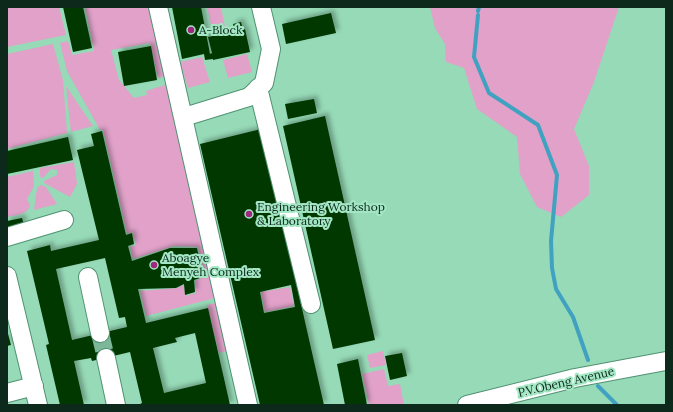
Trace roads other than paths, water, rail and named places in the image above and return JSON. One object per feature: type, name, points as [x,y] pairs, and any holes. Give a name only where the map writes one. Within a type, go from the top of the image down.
[{"type":"street","points":[[158,7],[248,405]]},
{"type":"street","points":[[184,117],[249,97],[264,83],[271,50],[261,7]]},
{"type":"street","points":[[258,88],[311,304]]},
{"type":"street","points":[[7,237],[64,220]]},
{"type":"street","points":[[7,276],[38,405]]},
{"type":"street","points":[[88,276],[100,333]]},
{"type":"street","points":[[106,358],[116,405]]},
{"type":"street","name":"P.V.Obeng Avenue","points":[[467,405],[575,378],[666,361]]},
{"type":"street","points":[[7,393],[34,386]]},
{"type":"waterway","points":[[478,11],[479,7]]},
{"type":"waterway","points":[[478,15],[474,57],[489,93],[538,125],[557,175],[551,241],[552,268],[556,289],[573,317],[588,360]]},
{"type":"waterway","points":[[598,386],[617,405]]},
{"type":"tunnel","points":[[100,333],[106,358]]},
{"type":"place","name":"A-Block","points":[[191,30]]},
{"type":"place","name":"Engineering Workshop & Laboratory","points":[[249,214]]},
{"type":"place","name":"Aboagye Menyeh Complex","points":[[154,265]]}]
